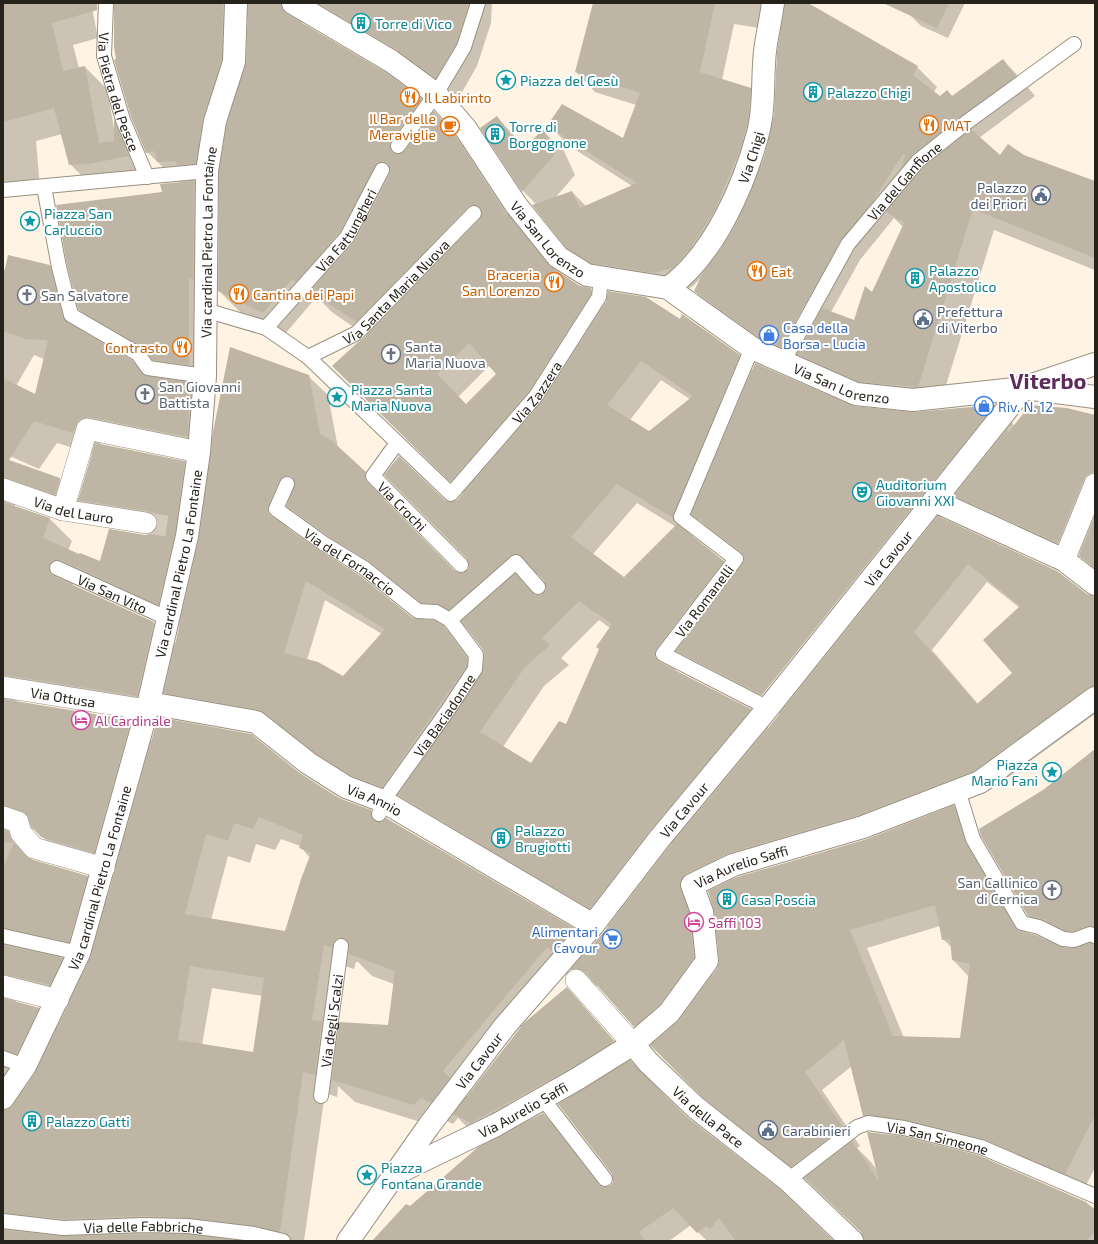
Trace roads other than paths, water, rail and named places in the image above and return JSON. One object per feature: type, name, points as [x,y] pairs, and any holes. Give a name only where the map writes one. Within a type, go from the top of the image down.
[{"type":"street","name":"Via cardinal Pietro La Fontaine","points":[[3,1098],[25,1066],[58,1000],[79,953],[104,868],[148,706],[169,619],[199,452],[205,376],[207,171],[215,121],[234,62],[236,3]]},
{"type":"street","name":"Via San Lorenzo","points":[[293,3],[391,61],[436,94],[466,129],[516,205],[558,258],[587,275],[668,288],[752,348],[856,394],[913,400],[1024,388]]},
{"type":"street","name":"Via Chigi","points":[[668,288],[680,279],[717,234],[748,168],[758,132],[765,51],[773,3]]},
{"type":"street","points":[[1024,388],[1095,364]]},
{"type":"street","name":"Via Cavour","points":[[349,1239],[394,1174],[505,1026],[593,925],[660,838],[768,708],[1024,388]]},
{"type":"street","points":[[1024,388],[1074,393],[1095,397]]},
{"type":"street","points":[[63,510],[87,429],[199,452]]},
{"type":"street","points":[[1064,560],[1095,484]]},
{"type":"street","name":"Via del Lauro","points":[[3,489],[63,510],[146,523]]},
{"type":"street","points":[[935,501],[1064,560],[1095,584]]},
{"type":"street","name":"Via Ottusa","points":[[3,687],[148,706]]},
{"type":"street","name":"Via Aurelio Saffi","points":[[394,1174],[496,1125],[543,1099],[633,1044],[669,1013],[707,961],[702,912],[692,885],[733,865],[863,827],[980,782],[1095,698]]},
{"type":"street","name":"Via Annio","points":[[148,706],[256,722],[308,763],[346,787],[381,808],[593,925]]},
{"type":"street","points":[[3,817],[18,822],[21,833],[34,848],[104,868]]},
{"type":"street","name":"Via della Pace","points":[[576,980],[648,1062],[695,1107],[788,1180],[852,1241]]},
{"type":"street","points":[[3,986],[58,1000]]},
{"type":"lane","name":"Via Pietra del Pesce","points":[[106,3],[104,56],[123,120],[146,177]]},
{"type":"lane","points":[[398,146],[436,94],[464,47],[478,3]]},
{"type":"lane","name":"Via del Ganfione","points":[[784,363],[790,349],[848,244],[918,161],[967,122],[1074,44]]},
{"type":"lane","name":"Via Fattungheri","points":[[266,328],[347,237],[382,170]]},
{"type":"lane","points":[[3,190],[207,171]]},
{"type":"lane","points":[[44,187],[59,267],[71,315],[138,354],[148,368],[205,376]]},
{"type":"lane","name":"Via Santa Maria Nuova","points":[[308,357],[357,333],[474,213]]},
{"type":"lane","name":"Via Zazzera","points":[[402,447],[451,494],[536,396],[599,297],[602,278]]},
{"type":"lane","points":[[205,310],[266,328],[308,357],[402,447]]},
{"type":"lane","name":"Via Romanelli","points":[[752,348],[681,517],[736,559],[663,654],[768,708]]},
{"type":"lane","name":"Via Crochi","points":[[402,447],[373,476],[461,565]]},
{"type":"lane","name":"Via del Fornaccio","points":[[287,484],[276,509],[323,543],[364,568],[418,611],[436,612],[450,620]]},
{"type":"lane","points":[[450,620],[483,587],[516,562],[538,587]]},
{"type":"lane","name":"Via San Vito","points":[[57,568],[169,619]]},
{"type":"lane","name":"Via Baciadonne","points":[[381,808],[475,669],[476,655],[450,620]]},
{"type":"lane","points":[[958,790],[973,839],[1022,923],[1039,927],[1063,939],[1074,940],[1090,934],[1095,936]]},
{"type":"lane","points":[[3,936],[79,953]]},
{"type":"lane","name":"Via degli Scalzi","points":[[321,1096],[341,946]]},
{"type":"lane","points":[[3,1058],[25,1066]]},
{"type":"lane","points":[[543,1099],[605,1179]]},
{"type":"lane","name":"Via San Simeone","points":[[788,1180],[857,1127],[868,1123],[904,1128],[981,1148],[1095,1196]]},
{"type":"lane","name":"Via delle Fabbriche","points":[[3,1221],[63,1228],[144,1225],[188,1226],[254,1234],[283,1241]]},
{"type":"tunnel","points":[[146,523],[182,528]]},
{"type":"place","name":"Torre di Vico","points":[[361,23]]},
{"type":"place","name":"Piazza del Gesù","points":[[506,80]]},
{"type":"place","name":"Palazzo Chigi","points":[[813,92]]},
{"type":"place","name":"Il Labirinto","points":[[410,97]]},
{"type":"place","name":"MAT","points":[[929,125]]},
{"type":"place","name":"Il Bar delle Meraviglie","points":[[450,126]]},
{"type":"place","name":"Torre di Borgognone","points":[[495,134]]},
{"type":"place","name":"Palazzo dei Priori","points":[[1041,195]]},
{"type":"place","name":"Piazza San Carluccio","points":[[30,221]]},
{"type":"place","name":"Eat","points":[[757,271]]},
{"type":"place","name":"Palazzo Apostolico","points":[[915,278]]},
{"type":"place","name":"Braceria San Lorenzo","points":[[554,282]]},
{"type":"place","name":"Cantina dei Papi","points":[[239,294]]},
{"type":"place","name":"San Salvatore","points":[[27,295]]},
{"type":"place","name":"Prefettura di Viterbo","points":[[923,319]]},
{"type":"place","name":"Casa della Borsa - Lucia","points":[[769,335]]},
{"type":"place","name":"Contrasto","points":[[182,347]]},
{"type":"place","name":"Santa Maria Nuova","points":[[391,354]]},
{"type":"place","name":"San Giovanni Battista","points":[[145,394]]},
{"type":"place","name":"Piazza Santa Maria Nuova","points":[[337,397]]},
{"type":"place","name":"Riv. N. 12","points":[[984,406]]},
{"type":"place","name":"Auditorium Giovanni XXI","points":[[862,492]]},
{"type":"place","name":"Al Cardinale","points":[[81,720]]},
{"type":"place","name":"Piazza Mario Fani","points":[[1052,772]]},
{"type":"place","name":"Palazzo Brugiotti","points":[[501,838]]},
{"type":"place","name":"San Callinico di Cernica","points":[[1052,890]]},
{"type":"place","name":"Casa Poscia","points":[[727,899]]},
{"type":"place","name":"Saffi 103","points":[[694,922]]},
{"type":"place","name":"Alimentari Cavour","points":[[612,939]]},
{"type":"place","name":"Palazzo Gatti","points":[[32,1121]]},
{"type":"place","name":"Carabinieri","points":[[768,1130]]},
{"type":"place","name":"Piazza Fontana Grande","points":[[367,1175]]},
{"type":"district","name":"Viterbo","points":[[1048,380]]}]
